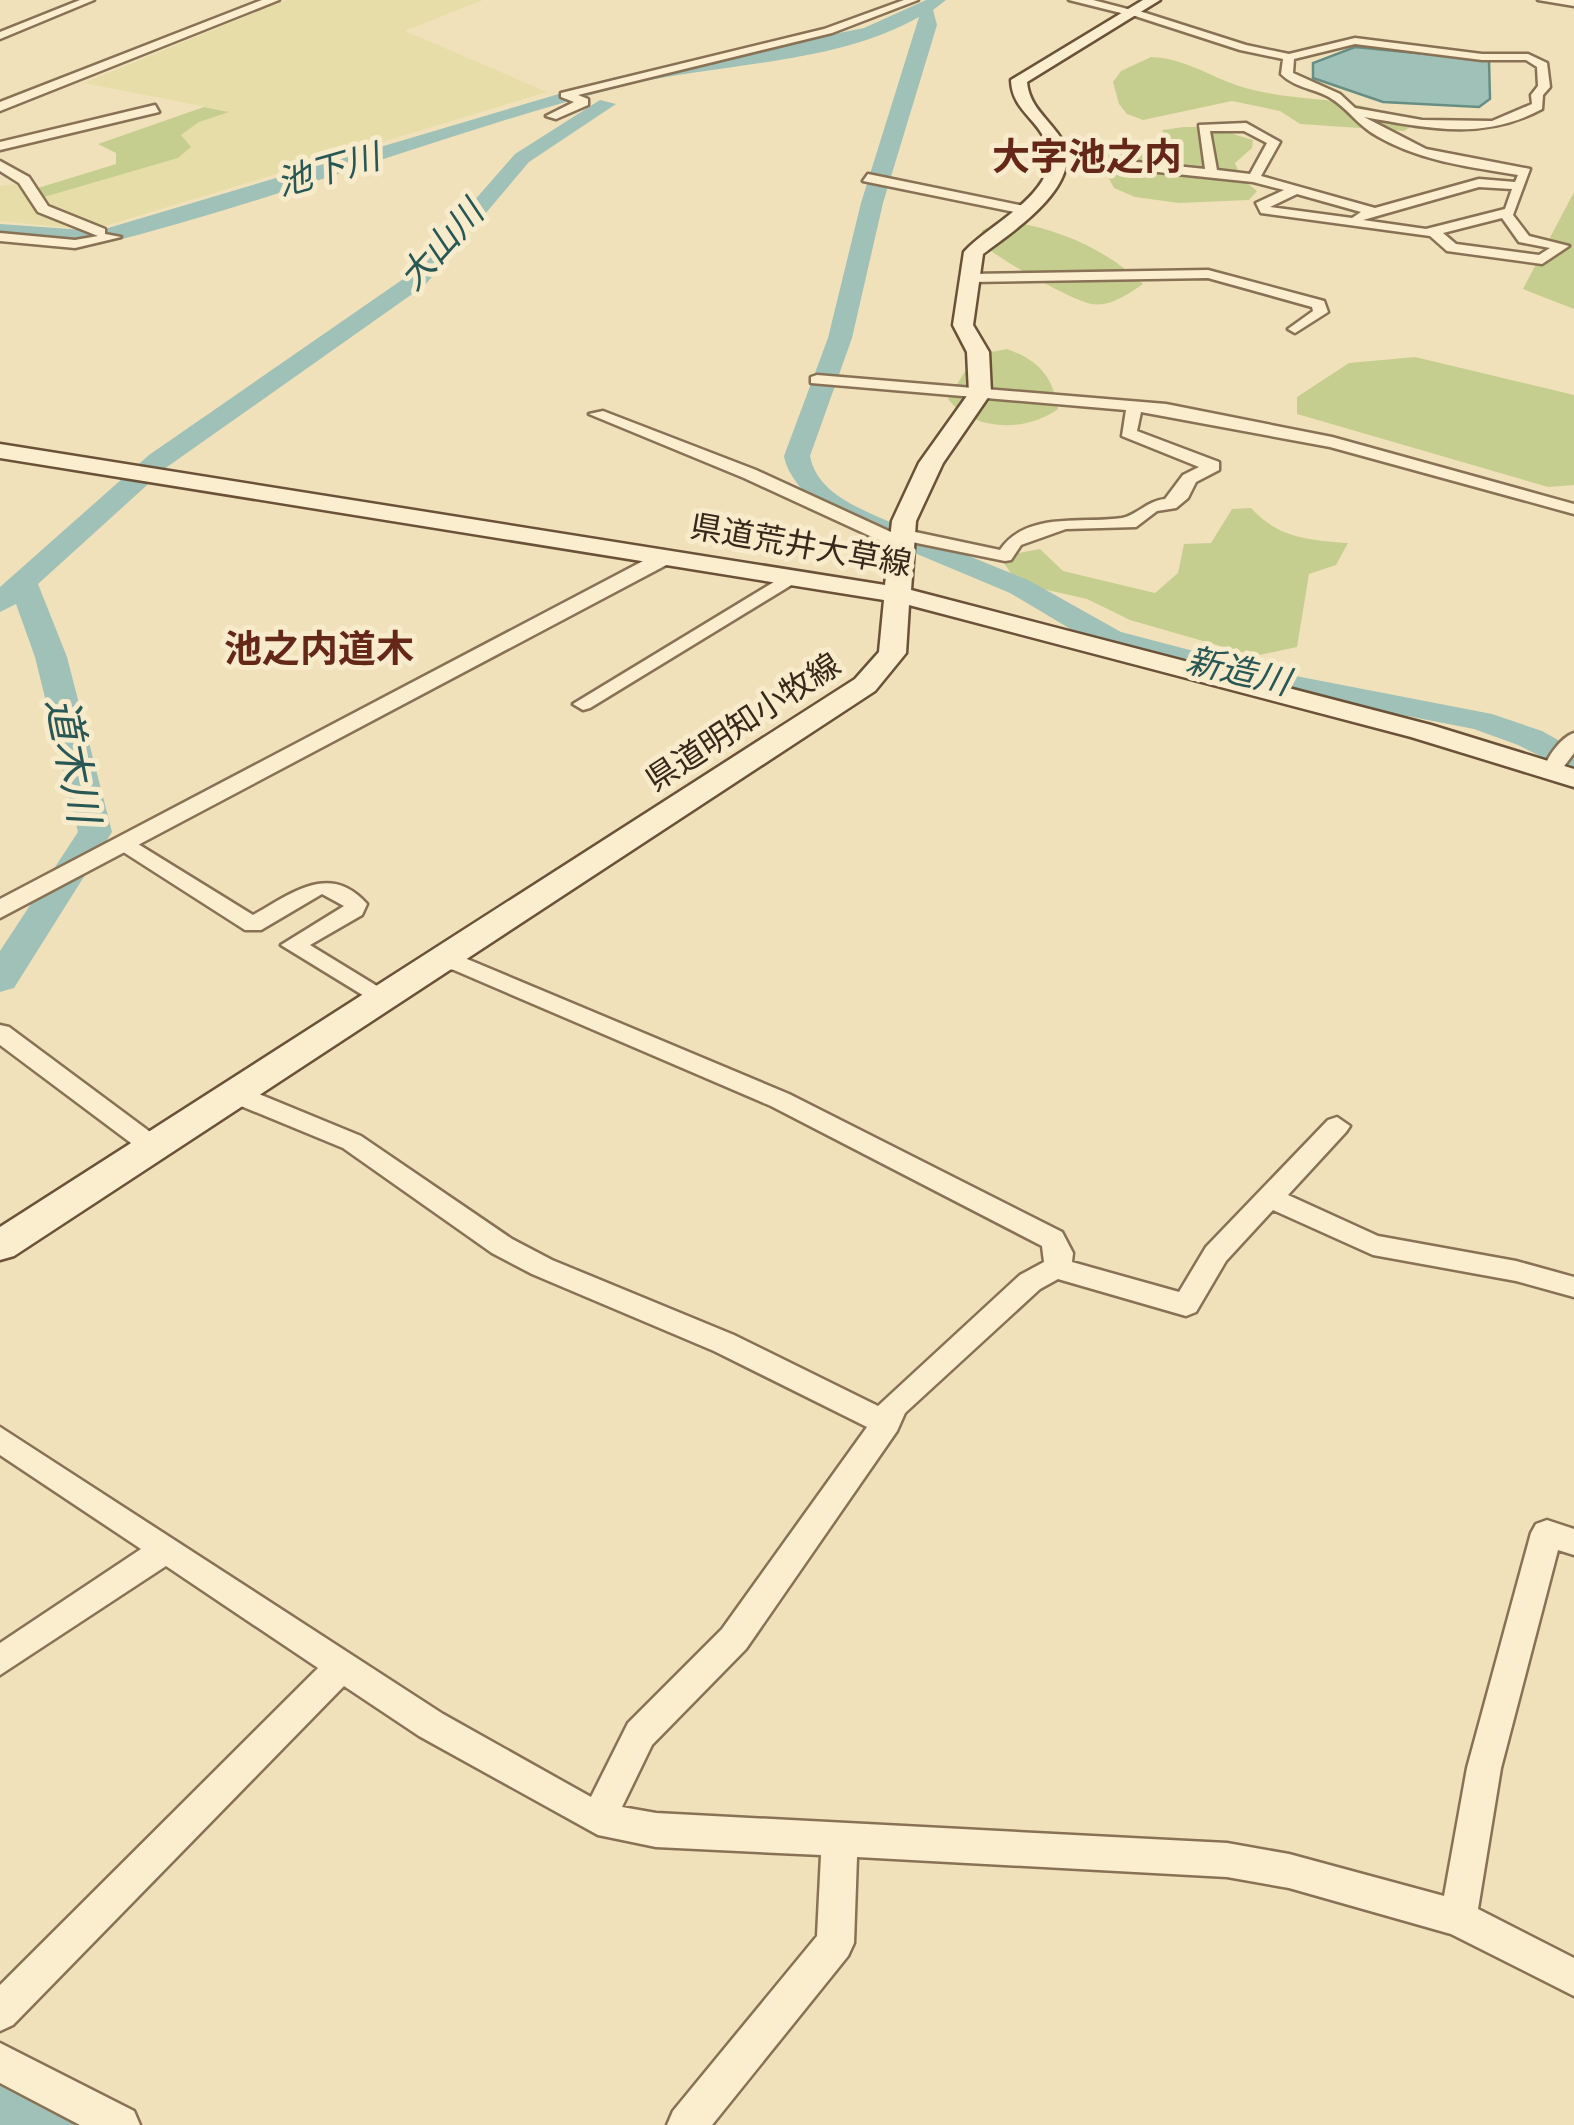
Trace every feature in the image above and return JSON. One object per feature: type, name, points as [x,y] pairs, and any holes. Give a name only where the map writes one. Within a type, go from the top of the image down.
[{"type":"main road","points":[[980,393],[978,352],[963,326],[974,252],[1045,196],[1057,158],[1054,140],[1020,98],[1018,80],[1143,6]]},
{"type":"main road","name":"県道明知小牧線","points":[[0,1246],[865,685],[892,653],[900,595],[901,539],[931,462],[980,393]]},
{"type":"main road","name":"県道荒井大草線","points":[[0,451],[900,595],[1563,761]]},
{"type":"street","points":[[0,36],[90,0]]},
{"type":"street","points":[[0,107],[273,0]]},
{"type":"street","points":[[552,116],[584,102],[566,95],[584,89],[672,66],[806,40],[854,26],[913,0]]},
{"type":"street","points":[[1075,0],[1143,6],[1228,44],[1289,57],[1356,40],[1482,57],[1528,57],[1543,64],[1544,87],[1538,96],[1538,106],[1497,125],[1456,128],[1352,111]]},
{"type":"street","points":[[1543,0],[1574,3]]},
{"type":"street","points":[[15,15],[46,17]]},
{"type":"street","points":[[1289,57],[1287,74],[1294,80],[1340,98],[1362,122],[1426,156],[1525,172],[1523,186],[1506,215],[1435,233],[1261,206],[1295,190]]},
{"type":"street","points":[[16,82],[82,76]]},
{"type":"street","points":[[0,146],[155,109]]},
{"type":"street","points":[[1209,173],[1212,168],[1203,128],[1246,126],[1274,142],[1254,178]]},
{"type":"street","points":[[1057,158],[1254,178],[1374,212]]},
{"type":"street","points":[[0,165],[24,180],[43,209],[100,232],[67,235],[0,228]]},
{"type":"street","points":[[868,178],[1028,210]]},
{"type":"street","points":[[1342,221],[1479,183],[1523,186]]},
{"type":"street","points":[[1435,233],[1452,248],[1542,260],[1562,246],[1524,239],[1506,215]]},
{"type":"street","points":[[0,237],[75,244],[114,237]]},
{"type":"street","points":[[971,278],[1208,274],[1319,304],[1322,312],[1295,329]]},
{"type":"street","points":[[818,380],[1134,406],[1307,436],[1574,508]]},
{"type":"street","points":[[597,414],[901,539],[1005,556],[1015,541],[1064,524],[1130,524],[1152,506],[1170,504],[1182,494],[1189,479],[1212,466],[1128,433],[1134,406]]},
{"type":"street","points":[[0,910],[664,557]]},
{"type":"street","points":[[583,704],[792,578]]},
{"type":"street","points":[[114,849],[253,925],[316,888],[326,887],[356,904],[354,910],[293,945],[383,998]]},
{"type":"street","points":[[441,961],[459,964],[852,1134],[1052,1239],[1058,1253],[1057,1266]]},
{"type":"street","points":[[0,1033],[152,1146]]},
{"type":"street","points":[[233,1094],[352,1142],[502,1246],[542,1267],[724,1343],[886,1423]]},
{"type":"street","points":[[1057,1266],[1095,1284],[1142,1291],[1186,1306],[1216,1254],[1337,1126]]},
{"type":"street","points":[[1270,1198],[1373,1244],[1516,1271],[1574,1288]]},
{"type":"street","points":[[598,1820],[640,1734],[734,1639],[886,1423],[892,1406],[1030,1282],[1057,1266]]},
{"type":"street","points":[[0,1439],[431,1725],[598,1820],[656,1830],[1227,1860],[1289,1871],[1458,1918],[1574,1978]]},
{"type":"street","points":[[1458,1918],[1484,1768],[1547,1533],[1574,1542]]},
{"type":"street","points":[[0,1660],[164,1550]]},
{"type":"street","points":[[0,2012],[341,1667]]},
{"type":"street","points":[[688,2125],[835,1942],[840,1841]]},
{"type":"street","points":[[0,2062],[120,2125]]},
{"type":"shaded area","points":[[286,0],[483,0],[405,31],[547,92],[108,225],[82,229],[0,221],[0,186],[29,182],[45,197],[181,140],[180,135],[199,122],[227,111],[84,83]]},
{"type":"green space","points":[[1151,57],[1185,64],[1261,92],[1371,108],[1412,126],[1404,131],[1300,124],[1280,111],[1232,101],[1143,120],[1127,114],[1119,104],[1113,82],[1121,71]]},
{"type":"green space","points":[[204,107],[229,112],[199,122],[181,135],[191,147],[178,158],[44,197],[38,188],[116,164],[116,153],[98,144]]},
{"type":"green space","points":[[1210,127],[1253,140],[1252,148],[1235,163],[1241,178],[1257,191],[1249,200],[1179,203],[1135,197],[1114,188],[1104,169],[1075,156],[1144,148],[1165,136],[1162,130]]},
{"type":"green space","points":[[1574,192],[1574,309],[1523,289]]},
{"type":"green space","points":[[1007,221],[1080,242],[1113,260],[1143,284],[1106,304],[1092,304],[1068,295],[980,242],[982,230]]},
{"type":"green space","points":[[1007,349],[1027,358],[1048,378],[1058,409],[1031,422],[1001,425],[971,418],[948,399],[975,355]]},
{"type":"green space","points":[[1415,357],[1574,395],[1574,485],[1548,487],[1297,414],[1297,397],[1349,363]]},
{"type":"green space","points":[[1251,508],[1283,531],[1307,539],[1348,543],[1336,565],[1309,574],[1297,647],[1255,656],[1130,620],[1087,599],[1034,587],[1011,574],[1003,561],[1014,554],[1040,549],[1063,571],[1155,593],[1178,573],[1184,544],[1211,543],[1232,509]]},
{"type":"water","points":[[1355,47],[1489,60],[1490,99],[1479,107],[1383,102],[1313,78],[1313,63]]},
{"type":"waterway","name":"池下川","points":[[0,231],[63,239],[99,238],[623,81],[870,31],[938,0]]},
{"type":"waterway","name":"新造川","points":[[886,531],[817,493],[800,470],[797,456],[840,338],[872,203],[928,25],[928,14],[923,10]]},
{"type":"waterway","name":"大山川","points":[[23,583],[158,461],[417,280],[522,158],[607,104]]},
{"type":"waterway","name":"新造川","points":[[915,543],[1020,587],[1110,639],[1269,680],[1481,721],[1530,738],[1574,763]]},
{"type":"waterway","name":"大山川","points":[[0,603],[23,583]]},
{"type":"waterway","name":"道木川","points":[[0,980],[95,832],[51,657],[23,583]]},
{"type":"waterway","points":[[0,2097],[50,2125]]},
{"type":"district","name":"大字池之内","points":[[1087,157]]},
{"type":"district","name":"池之内道木","points":[[319,649]]}]
